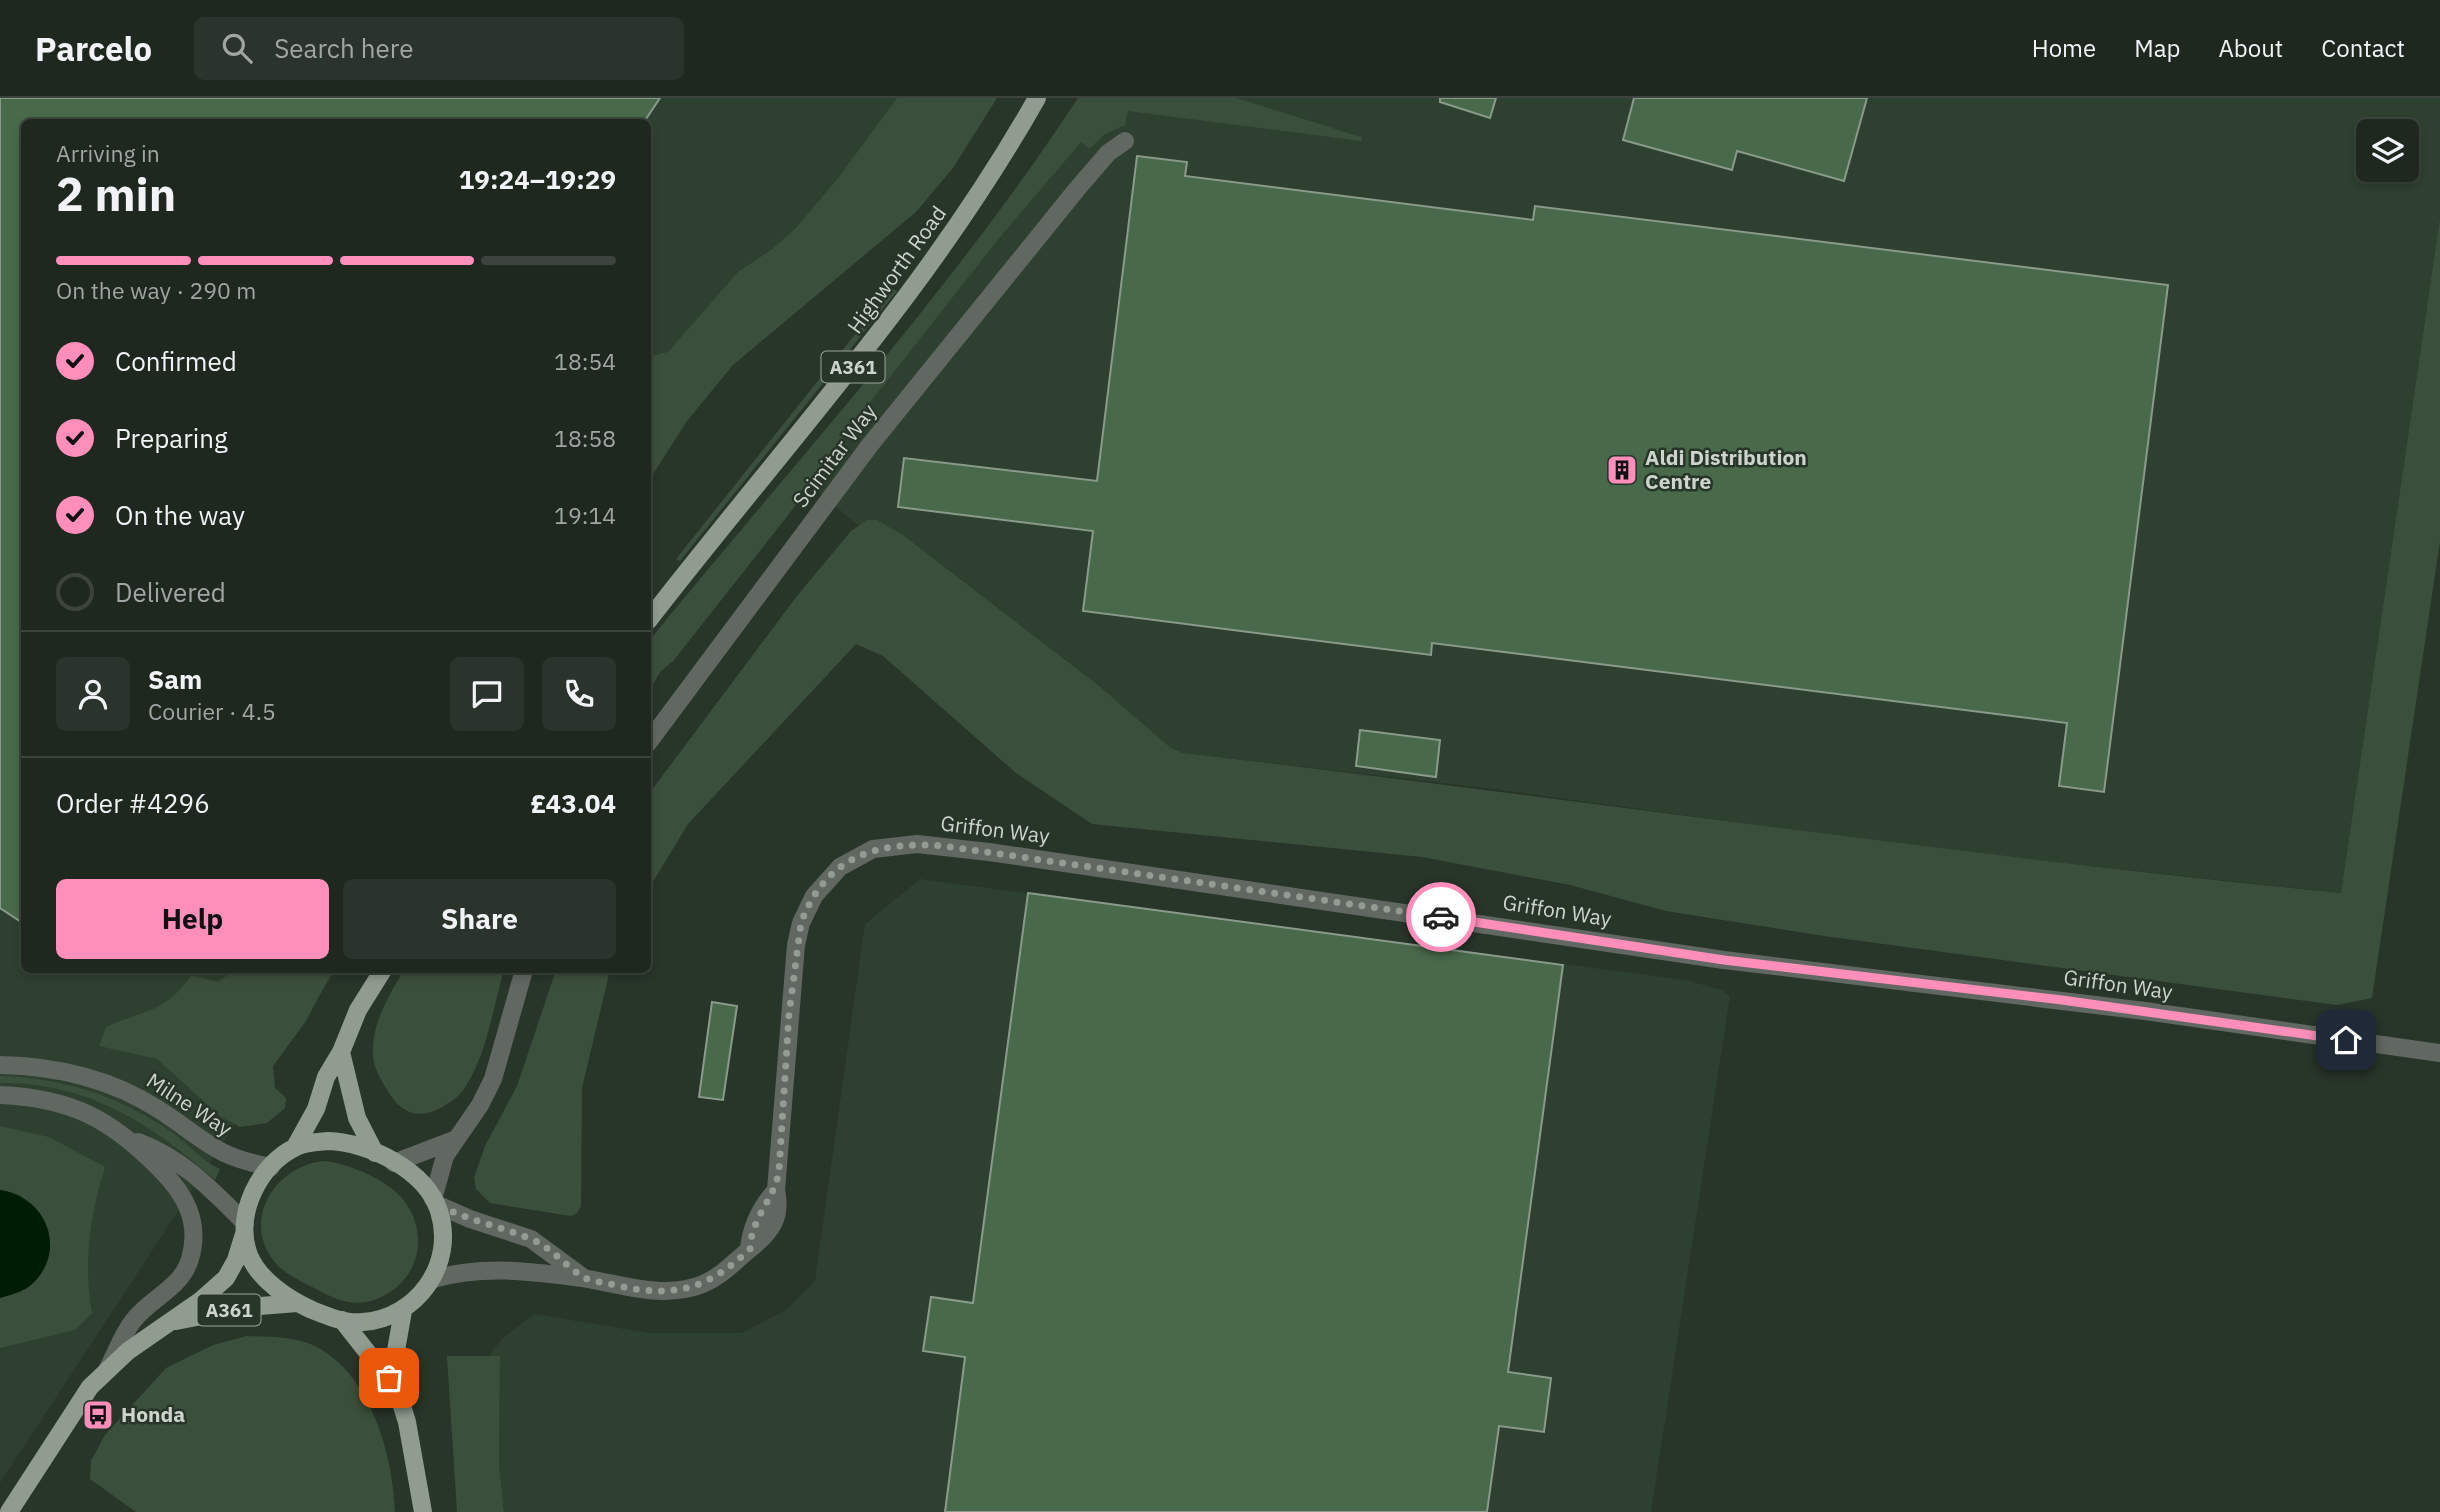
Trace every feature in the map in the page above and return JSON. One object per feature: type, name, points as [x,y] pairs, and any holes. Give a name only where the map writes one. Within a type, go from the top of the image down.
[{"type":"main road","name":"Highworth Road","points":[[651,617],[903,305],[984,188],[1037,98]]},
{"type":"main road","points":[[295,1147],[311,1142],[343,1141],[375,1153],[411,1174],[435,1202],[440,1213],[442,1247],[433,1279],[416,1301],[403,1311],[361,1323],[342,1320],[297,1303],[257,1269],[249,1255],[244,1228],[253,1191],[271,1167],[295,1147],[313,1116],[326,1077],[341,1052],[358,1010],[381,973]]},
{"type":"main road","points":[[341,1052],[357,1118],[375,1153]]},
{"type":"main road","name":"A361","points":[[9,1512],[73,1411],[108,1368],[163,1325],[200,1301],[226,1278],[236,1260],[244,1228]]},
{"type":"main road","name":"A361","points":[[163,1325],[248,1307],[297,1303]]},
{"type":"main road","points":[[403,1311],[395,1356],[397,1390],[409,1433],[423,1512]]},
{"type":"main road","points":[[342,1320],[397,1390]]},
{"type":"street","name":"Scimitar Way","points":[[651,739],[870,445],[1077,189],[1108,153],[1125,141]]},
{"type":"street","name":"Griffon Way","points":[[433,1279],[492,1269],[584,1278],[655,1291],[687,1289],[716,1277],[750,1249],[750,1232],[765,1203],[776,1191],[789,1014],[801,923],[814,896],[840,867],[873,849],[895,844],[944,846],[989,852],[1724,960],[2131,1009],[2440,1053]]},
{"type":"street","points":[[435,1202],[441,1165],[454,1140],[480,1105],[493,1079],[523,973]]},
{"type":"street","name":"Milne Way","points":[[0,1065],[55,1069],[112,1086],[158,1109],[221,1153],[271,1167]]},
{"type":"street","points":[[0,1095],[44,1100],[69,1107],[103,1121],[131,1139],[165,1152],[191,1169],[244,1228]]},
{"type":"street","points":[[108,1368],[132,1322],[168,1291],[184,1272],[193,1244],[193,1224],[182,1193],[131,1139]]},
{"type":"street","points":[[394,1163],[454,1140]]},
{"type":"street","name":"Griffon Way","points":[[435,1202],[470,1219],[531,1239],[584,1278]]},
{"type":"shaded area","points":[[0,98],[997,98],[925,202],[889,234],[716,366],[651,459],[651,119],[21,119],[21,973],[334,973],[0,1483]]},
{"type":"shaded area","points":[[897,98],[997,98],[953,168],[916,212],[733,365],[687,421],[651,477],[651,356],[668,352],[738,272],[771,250],[795,229],[839,177]]},
{"type":"shaded area","points":[[1078,98],[1236,98],[1361,137],[1362,141],[1128,111],[1125,125],[1105,134],[1089,149],[1081,142],[996,242],[817,470],[818,477],[674,660],[660,672],[651,688],[651,638],[925,308],[1029,170]]},
{"type":"shaded area","points":[[1087,98],[2440,98],[2440,218],[2341,893],[1922,848],[1493,789],[1183,753],[1171,748],[1098,685],[903,535],[877,520],[858,525],[796,474]]},
{"type":"shaded area","points":[[2440,218],[2440,541],[2372,998],[2337,1005],[1824,936],[1666,911],[1570,885],[1422,857],[1092,824],[1016,773],[883,656],[856,644],[688,824],[651,885],[651,791],[797,596],[851,531],[867,520],[877,520],[903,535],[1098,685],[1171,748],[1183,753],[1906,844],[2341,893]]},
{"type":"shaded area","points":[[892,288],[897,291],[680,561],[676,559]]},
{"type":"shaded area","points":[[920,879],[1686,980],[1722,990],[1730,996],[1651,1512],[504,1512],[499,1465],[500,1356],[488,1357],[502,1339],[534,1314],[649,1333],[742,1333],[786,1310],[815,1281],[865,924]]},
{"type":"shaded area","points":[[230,973],[331,973],[306,1021],[273,1066],[275,1088],[286,1098],[285,1108],[267,1123],[240,1127],[221,1117],[157,1059],[99,1046],[106,1027],[163,1004],[191,975],[218,982]]},
{"type":"shaded area","points":[[402,973],[503,973],[484,1045],[473,1073],[458,1096],[432,1112],[423,1114],[407,1111],[394,1100],[379,1076],[373,1058],[373,1042],[378,1020]]},
{"type":"shaded area","points":[[555,973],[609,973],[582,1088],[581,1206],[577,1213],[571,1216],[490,1203],[476,1189],[474,1178],[485,1146],[517,1086]]},
{"type":"shaded area","points":[[0,1076],[69,1085],[112,1099],[153,1120],[220,1169],[215,1180],[142,1124],[90,1098],[32,1085],[0,1083]]},
{"type":"shaded area","points":[[0,1126],[49,1137],[105,1167],[95,1203],[88,1258],[92,1313],[75,1330],[0,1348],[0,1298],[28,1288],[21,1195],[0,1190]]},
{"type":"shaded area","points":[[325,1161],[355,1169],[386,1184],[401,1197],[416,1225],[417,1254],[412,1268],[393,1290],[371,1301],[355,1303],[340,1300],[300,1281],[278,1266],[265,1244],[261,1228],[263,1211],[269,1196],[292,1172],[308,1164]]},
{"type":"shaded area","points":[[0,1190],[17,1195],[41,1214],[50,1242],[49,1257],[42,1272],[31,1285],[0,1298]]},
{"type":"shaded area","points":[[247,1336],[309,1343],[336,1360],[352,1377],[376,1419],[384,1442],[390,1466],[395,1512],[136,1512],[90,1479],[91,1461],[105,1435],[166,1368],[213,1345]]},
{"type":"shaded area","points":[[447,1356],[500,1356],[499,1465],[504,1512],[457,1512]]},
{"type":"building","points":[[0,98],[660,98],[646,119],[21,119],[21,922],[0,908]]},
{"type":"building","points":[[1440,98],[1496,98],[1490,118],[1440,102]]},
{"type":"building","points":[[1634,98],[1867,98],[1844,181],[1737,151],[1732,170],[1623,140]]},
{"type":"building","name":"Aldi Distribution Centre","points":[[1137,156],[1187,162],[1185,176],[1533,220],[1535,206],[2168,285],[2104,792],[2059,786],[2067,723],[1432,643],[1431,655],[1083,611],[1093,531],[898,507],[904,458],[1097,481]]},
{"type":"building","points":[[1360,730],[1440,740],[1436,777],[1356,766]]},
{"type":"building","points":[[1028,893],[1563,965],[1508,1372],[1551,1378],[1544,1432],[1499,1426],[1487,1512],[945,1512],[965,1357],[923,1351],[931,1297],[973,1303]]},
{"type":"building","points":[[712,1002],[737,1006],[723,1100],[699,1097]]},
{"type":"way so far","points":[[389,1378],[342,1320],[361,1323],[377,1320],[407,1309],[416,1301],[433,1279],[442,1247],[440,1213],[436,1204],[470,1219],[531,1239],[558,1256],[584,1278],[629,1288],[673,1291],[703,1284],[728,1269],[750,1249],[750,1232],[765,1203],[776,1191],[789,1014],[801,923],[806,909],[826,881],[840,867],[873,849],[895,844],[944,846],[1441,917]]},
{"type":"place","name":"Aldi Distribution Centre","points":[[1622,470]]},
{"type":"place","name":"Honda","points":[[98,1415]]},
{"type":"route","points":[[1441,917],[1724,960],[2062,1000],[2346,1040]]}]
